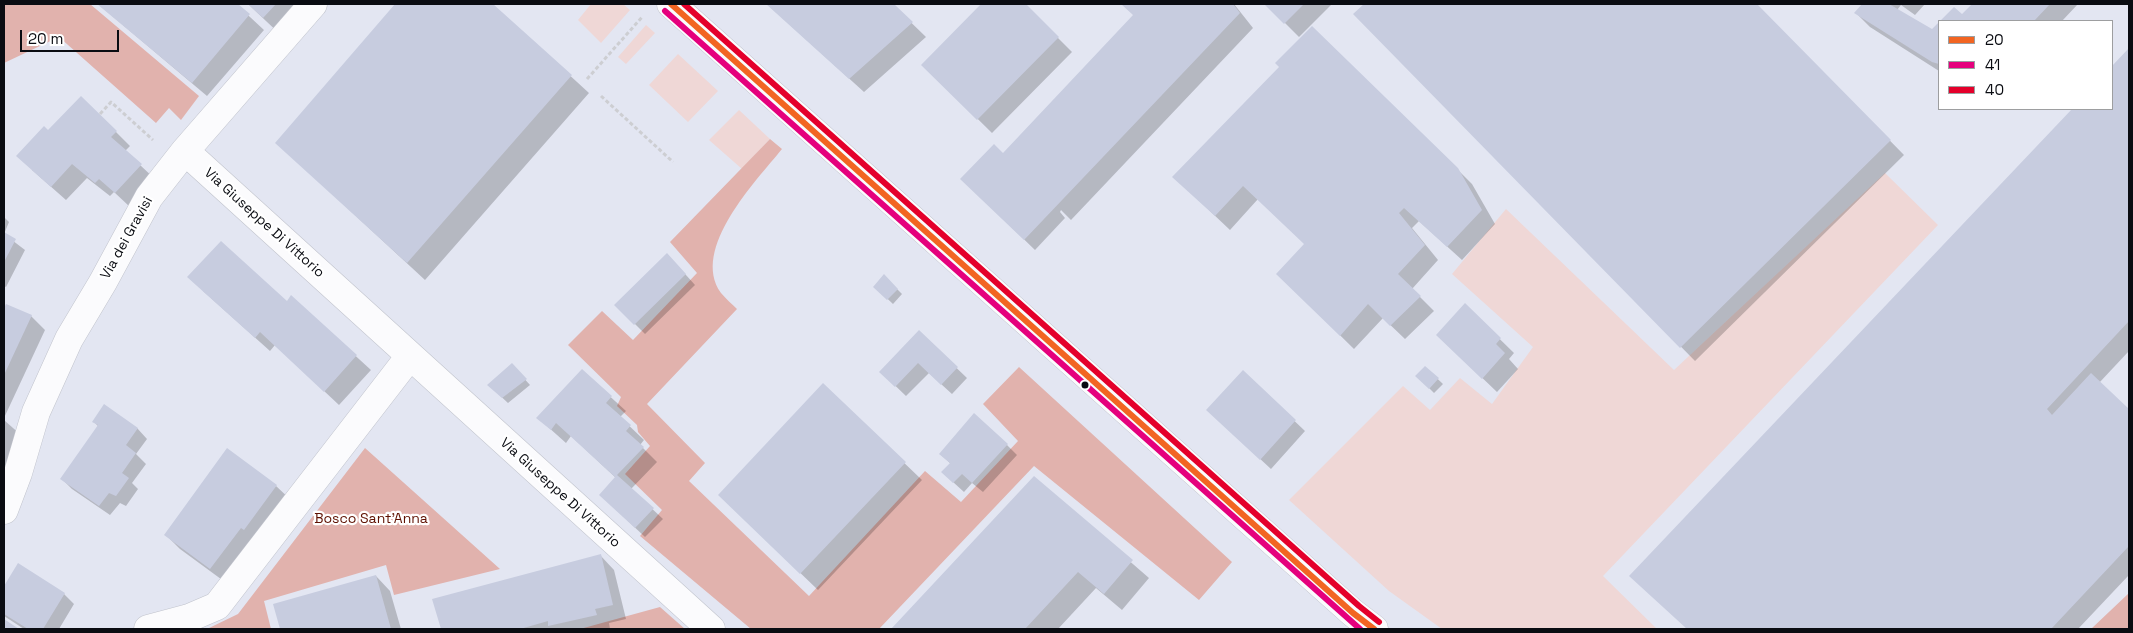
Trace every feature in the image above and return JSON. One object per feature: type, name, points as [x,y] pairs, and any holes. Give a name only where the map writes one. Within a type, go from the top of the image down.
[{"type":"street","name":"Via dei Gravisi","points":[[4,510],[18,473],[36,412],[69,339],[150,197],[181,156],[313,4]]},
{"type":"street","points":[[671,4],[1353,613],[1374,629]]},
{"type":"street","name":"Via Giuseppe Di Vittorio","points":[[181,156],[410,356],[711,629]]},
{"type":"street","points":[[148,629],[189,618],[217,606],[410,356]]},
{"type":"path","points":[[587,79],[644,14]]},
{"type":"path","points":[[601,96],[673,162]]},
{"type":"path","points":[[100,114],[111,102],[181,156]]},
{"type":"shaded area","points":[[591,4],[623,4],[630,10],[601,43],[578,20]]},
{"type":"shaded area","points":[[646,25],[655,33],[626,64],[618,57]]},
{"type":"shaded area","points":[[678,54],[718,91],[688,122],[649,85]]},
{"type":"shaded area","points":[[739,110],[770,139],[742,169],[709,140]]},
{"type":"shaded area","points":[[1885,173],[1938,225],[1603,576],[1657,629],[1442,629],[1389,591],[1289,500],[1403,386],[1430,410],[1460,378],[1492,404],[1533,347],[1452,274],[1506,209],[1674,370]]},
{"type":"green space","points":[[4,4],[90,4],[199,96],[181,120],[169,108],[156,123],[59,37],[4,63]]},
{"type":"green space","points":[[770,139],[782,149],[730,216],[714,256],[714,275],[721,293],[737,309],[647,404],[705,463],[689,481],[809,596],[925,471],[961,502],[1018,441],[983,404],[1019,367],[1232,562],[1199,600],[1034,466],[879,629],[751,629],[640,536],[662,510],[625,474],[650,446],[638,432],[637,425],[617,406],[621,397],[568,345],[602,311],[633,340],[697,273],[670,242]]},
{"type":"green space","name":"Bosco Sant'Anna","points":[[365,448],[500,569],[394,595],[386,565],[264,601],[271,629],[207,629],[238,614]]},
{"type":"green space","points":[[2129,593],[2129,629],[2091,629]]},
{"type":"green space","points":[[660,607],[685,629],[580,629]]},
{"type":"building","points":[[97,4],[238,4],[250,14],[192,83]]},
{"type":"building","points":[[248,4],[276,4],[263,18]]},
{"type":"building","points":[[395,4],[493,4],[572,75],[407,263],[275,143]]},
{"type":"building","points":[[766,4],[894,4],[913,22],[849,79]]},
{"type":"building","points":[[981,4],[1026,4],[1059,37],[977,120],[921,65]]},
{"type":"building","points":[[1121,4],[1233,4],[1240,13],[1024,240],[960,179],[994,144],[1003,153],[1133,15]]},
{"type":"building","points":[[1264,4],[1304,4],[1284,24]]},
{"type":"building","points":[[1364,4],[1757,4],[1891,140],[1680,348],[1353,14]]},
{"type":"building","points":[[1862,4],[1889,4],[1932,29],[1938,23],[1938,64],[1932,62],[1854,13]]},
{"type":"building","points":[[1972,4],[2050,4],[2035,20],[1941,20],[1954,7],[1962,14]]},
{"type":"building","points":[[1312,26],[1458,168],[1482,210],[1447,247],[1404,208],[1399,213],[1425,245],[1398,274],[1421,296],[1390,326],[1368,304],[1340,336],[1276,274],[1304,244],[1243,186],[1215,216],[1172,177],[1279,67],[1275,63]]},
{"type":"building","points":[[2129,48],[2129,321],[2047,409],[2052,415],[2091,373],[2129,409],[2129,546],[2051,629],[1687,629],[1629,576],[2071,110],[2113,110],[2113,65]]},
{"type":"building","points":[[81,96],[117,131],[111,137],[142,164],[115,193],[99,179],[95,183],[72,164],[51,187],[16,156],[44,126],[48,130]]},
{"type":"building","points":[[4,232],[16,239],[4,262]]},
{"type":"building","points":[[221,241],[287,301],[291,295],[357,355],[324,392],[260,332],[255,338],[187,277]]},
{"type":"building","points":[[667,253],[686,274],[634,325],[614,305]]},
{"type":"building","points":[[884,274],[898,289],[887,300],[873,287]]},
{"type":"building","points":[[1465,303],[1501,338],[1496,344],[1505,353],[1482,379],[1436,335]]},
{"type":"building","points":[[6,304],[32,315],[4,375],[4,308]]},
{"type":"building","points":[[919,330],[958,367],[941,385],[918,363],[895,387],[879,372]]},
{"type":"building","points":[[512,363],[527,379],[502,398],[487,385]]},
{"type":"building","points":[[1425,366],[1439,378],[1429,389],[1415,376]]},
{"type":"building","points":[[582,369],[612,396],[606,403],[631,425],[626,431],[644,447],[617,475],[654,508],[635,528],[599,495],[615,477],[556,423],[551,430],[536,418]]},
{"type":"building","points":[[1243,370],[1296,420],[1260,460],[1206,410]]},
{"type":"building","points":[[823,383],[906,462],[800,574],[718,495]]},
{"type":"building","points":[[104,404],[138,428],[126,445],[136,453],[122,473],[129,478],[116,496],[109,493],[99,506],[60,479],[98,425],[92,422]]},
{"type":"building","points":[[974,413],[1008,444],[972,483],[962,474],[953,483],[941,472],[950,463],[939,454]]},
{"type":"building","points":[[227,448],[277,485],[244,530],[241,528],[210,569],[164,535]]},
{"type":"building","points":[[1034,476],[1133,560],[1104,594],[1078,572],[1025,629],[891,629]]},
{"type":"building","points":[[601,554],[613,605],[595,609],[597,615],[548,626],[548,621],[520,629],[441,629],[432,599]]},
{"type":"building","points":[[18,563],[65,593],[43,629],[28,629],[4,614],[4,586]]},
{"type":"building","points":[[376,575],[391,629],[280,629],[273,604]]},
{"type":"building","points":[[4,619],[19,629],[4,629]]},
{"type":"transit line","name":"20","points":[[671,4],[1353,613],[1374,629]]},
{"type":"transit line","name":"40","points":[[684,4],[1379,622]]},
{"type":"transit line","name":"41","points":[[665,11],[1360,629]]}]
